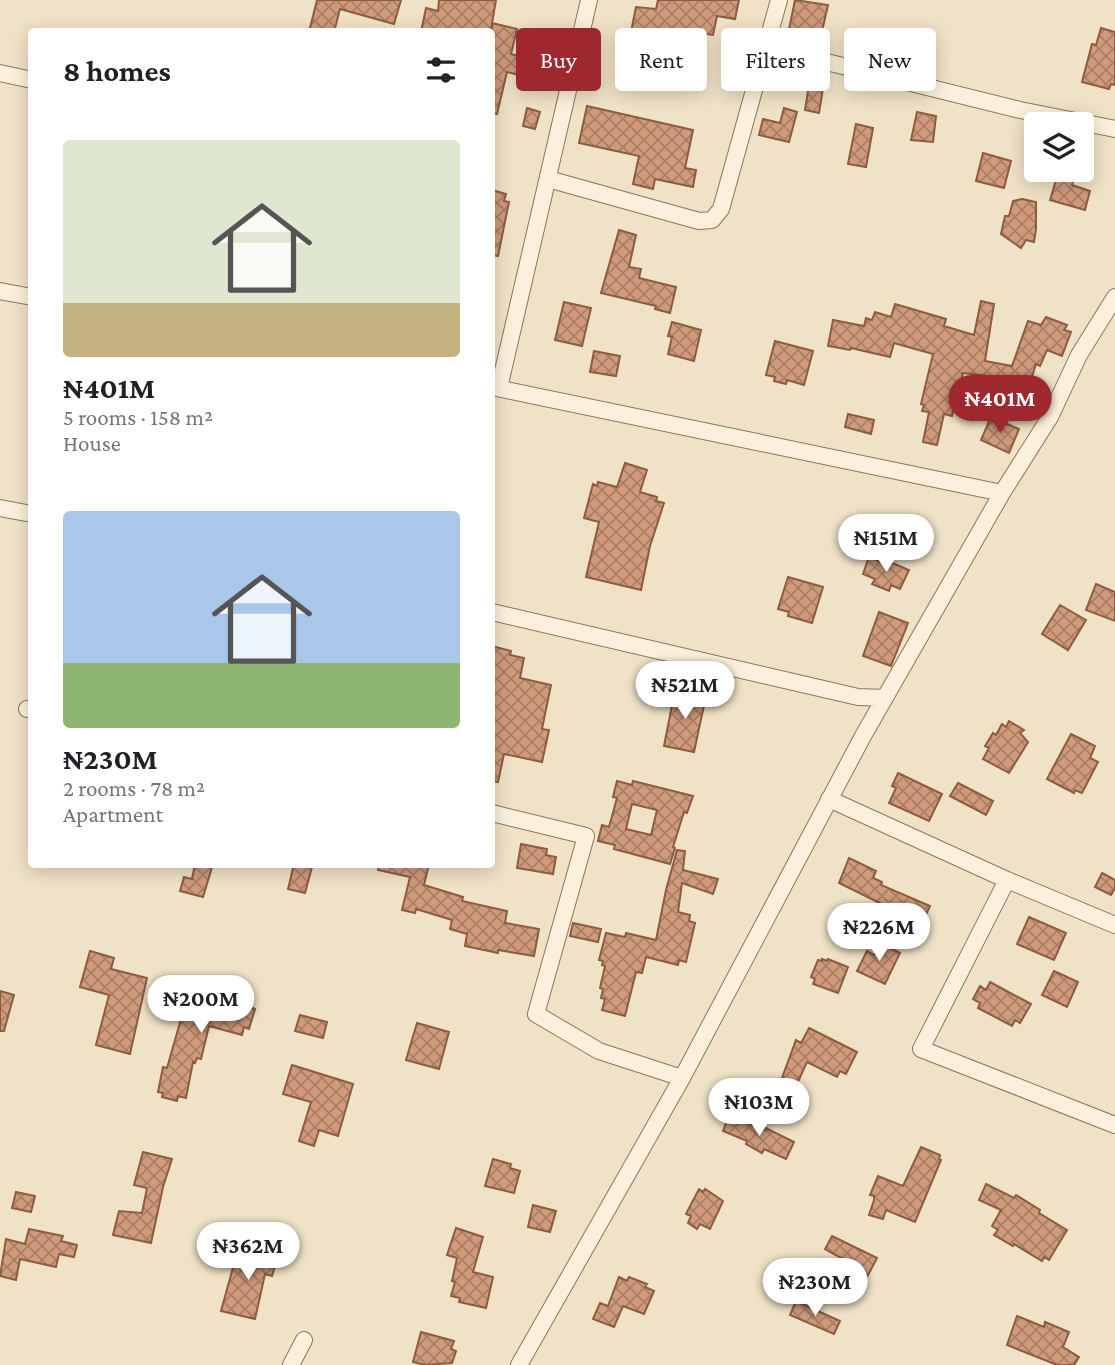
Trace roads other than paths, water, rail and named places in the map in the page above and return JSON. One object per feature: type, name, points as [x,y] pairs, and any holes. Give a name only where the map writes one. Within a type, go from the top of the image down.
[{"type":"street","points":[[589,0],[548,179],[495,388],[1002,493]]},
{"type":"street","points":[[771,28],[779,0]]},
{"type":"street","points":[[830,63],[1020,110],[1115,129]]},
{"type":"street","points":[[0,73],[28,79]]},
{"type":"street","points":[[548,179],[699,221],[712,220],[721,209],[754,91]]},
{"type":"street","points":[[0,291],[28,296]]},
{"type":"street","points":[[519,1365],[682,1078],[885,698],[1002,493],[1050,417],[1079,355],[1115,298]]},
{"type":"street","points":[[0,508],[28,513]]},
{"type":"street","points":[[495,613],[859,697],[885,698]]},
{"type":"street","points":[[830,799],[1007,880],[1115,925]]},
{"type":"street","points":[[495,814],[586,836],[536,1014],[599,1051],[682,1078]]},
{"type":"street","points":[[1007,880],[921,1049],[1115,1125]]},
{"type":"street","points":[[290,1365],[303,1340]]}]
